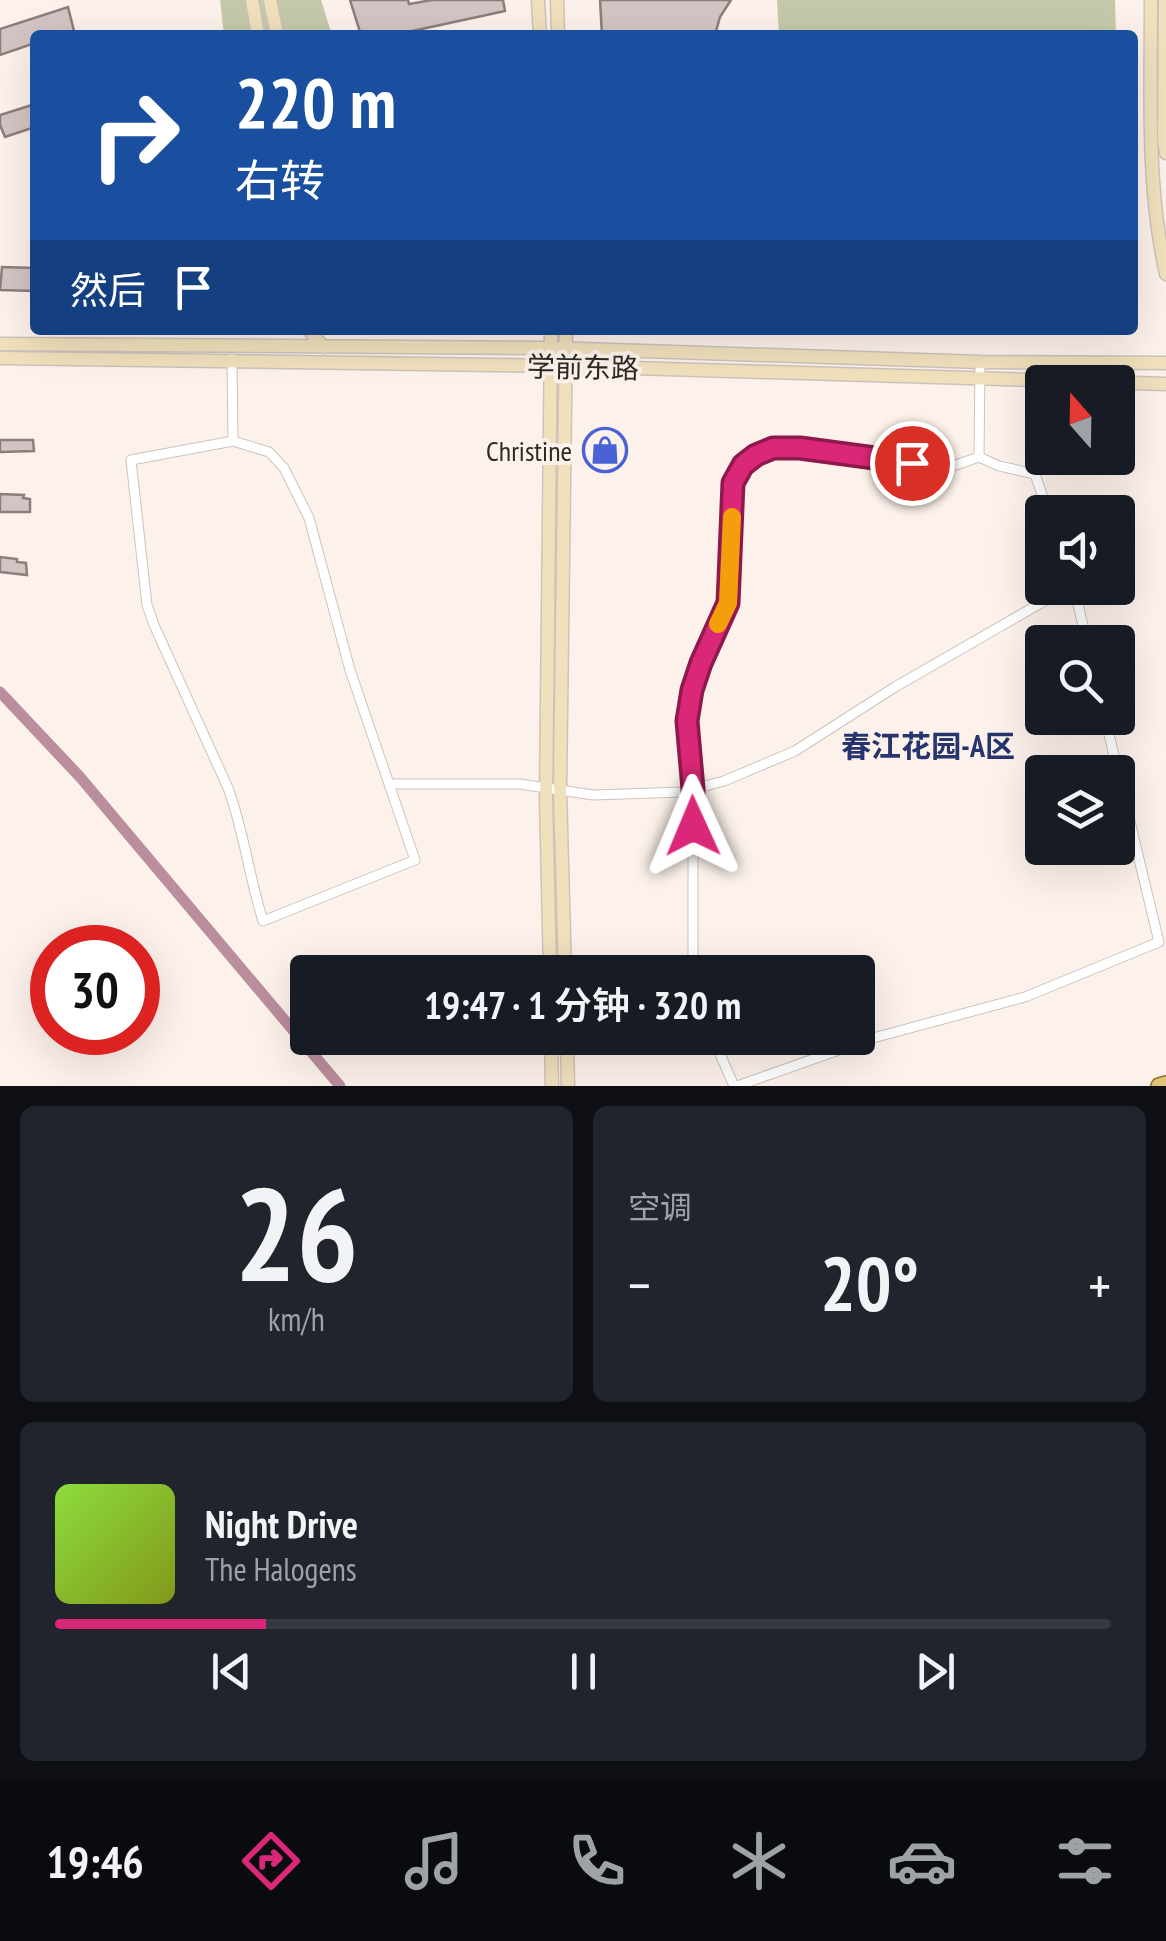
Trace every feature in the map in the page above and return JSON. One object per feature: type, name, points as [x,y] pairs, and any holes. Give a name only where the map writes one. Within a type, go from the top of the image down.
[{"type":"main road","points":[[252,0],[257,30]]},
{"type":"main road","points":[[270,0],[276,30]]},
{"type":"main road","points":[[538,0],[540,30]]},
{"type":"main road","points":[[557,0],[558,30]]},
{"type":"main road","points":[[1152,0],[1150,140],[1158,235],[1166,274]]},
{"type":"main road","points":[[1164,0],[1166,153]]},
{"type":"main road","points":[[256,347],[263,335]]},
{"type":"main road","points":[[314,335],[323,348]]},
{"type":"main road","points":[[551,335],[553,789],[564,955]]},
{"type":"main road","points":[[550,955],[566,335]]},
{"type":"main road","name":"学前东路","points":[[0,344],[552,366],[1166,384]]},
{"type":"main road","name":"学前东路","points":[[0,358],[232,354],[256,347],[567,348],[1166,364]]},
{"type":"main road","points":[[551,1055],[552,1086]]},
{"type":"main road","points":[[567,1055],[568,1086]]},
{"type":"street","points":[[232,354],[234,441]]},
{"type":"street","points":[[979,457],[980,362]]},
{"type":"street","points":[[234,441],[269,452],[284,468],[309,518],[350,670],[416,860],[263,921],[228,788],[147,606],[131,460],[234,441]]},
{"type":"street","points":[[693,955],[693,789],[687,721],[701,663],[728,603],[733,483],[743,465],[773,448],[800,448],[950,468],[979,457],[998,466],[1035,474],[1042,495]]},
{"type":"street","points":[[389,784],[520,784],[593,796],[683,792],[795,751],[894,688],[1040,605]]},
{"type":"street","points":[[721,1055],[735,1086],[874,1038],[1026,997],[1159,942],[1109,735]]},
{"type":"green space","points":[[220,0],[321,0],[330,30],[223,30]]},
{"type":"green space","points":[[777,0],[1115,0],[1116,30],[779,30]]},
{"type":"building","points":[[350,0],[408,0],[409,4],[432,0],[503,0],[505,11],[417,30],[359,30]]},
{"type":"building","points":[[600,0],[731,0],[716,30],[602,30]]},
{"type":"building","points":[[68,7],[74,30],[30,30],[30,45],[0,55],[0,29]]},
{"type":"building","points":[[30,106],[30,129],[5,137],[0,115]]},
{"type":"building","points":[[2,267],[30,268],[30,291],[0,290]]},
{"type":"building","points":[[0,440],[33,440],[34,451],[0,452]]},
{"type":"building","points":[[0,494],[24,495],[23,498],[30,499],[30,512],[0,512]]},
{"type":"building","points":[[0,557],[26,563],[27,575],[0,572]]},
{"type":"waterway","points":[[0,692],[80,777],[340,1086]]},
{"type":"slow traffic","points":[[718,624],[728,603],[732,517]]},
{"type":"place","name":"Christine","points":[[605,450]]},
{"type":"district","name":"春江花园-A区","points":[[928,745]]},
{"type":"route","points":[[693,826],[687,721],[701,663],[728,603],[733,483],[743,465],[773,448],[912,463]]}]
